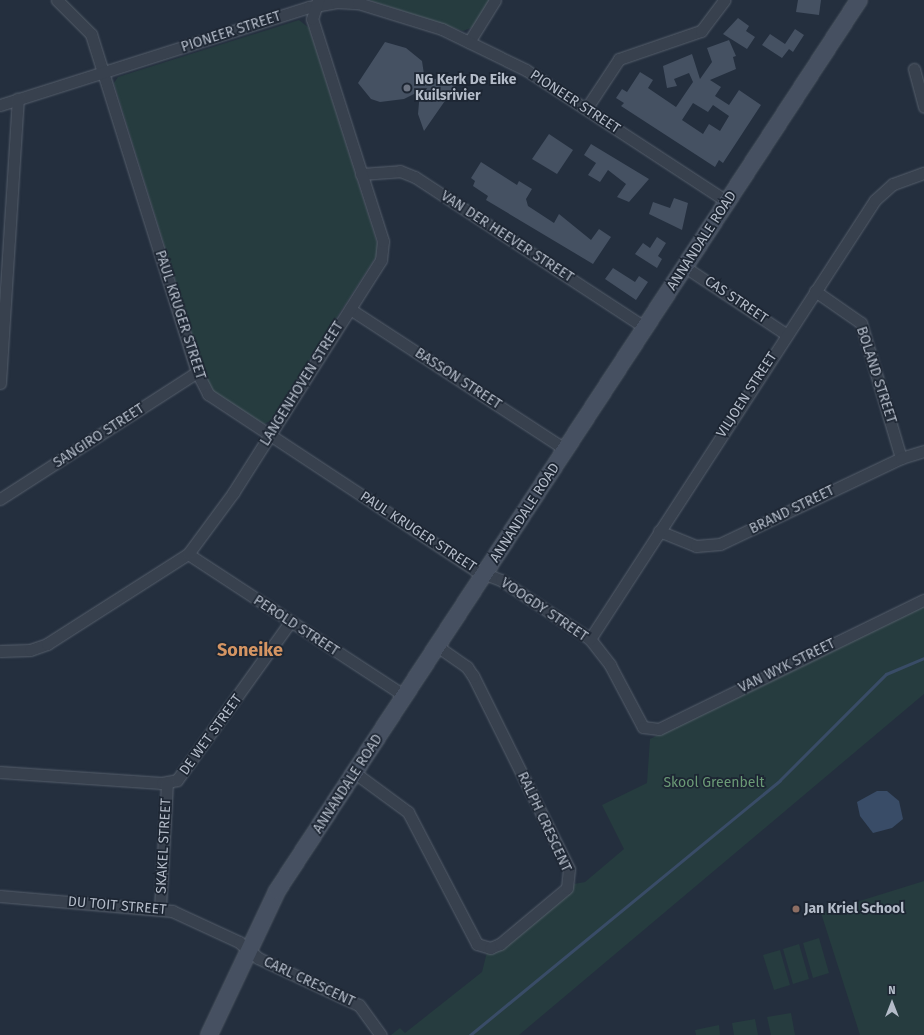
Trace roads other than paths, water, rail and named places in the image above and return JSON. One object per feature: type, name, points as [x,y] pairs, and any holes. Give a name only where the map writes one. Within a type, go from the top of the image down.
[{"type":"street","name":"PAUL KRUGER STREET","points":[[57,0],[91,34],[198,372],[214,399],[269,436],[486,574]]},
{"type":"street","points":[[469,42],[495,0]]},
{"type":"street","points":[[586,109],[620,59],[701,31],[724,0]]},
{"type":"street","name":"ANNANDALE ROAD","points":[[209,1035],[277,891],[486,574],[859,0]]},
{"type":"street","name":"PIONEER STREET","points":[[0,105],[317,3],[347,2],[373,7],[442,29],[534,75],[728,202]]},
{"type":"street","name":"LANGENHOVEN STREET","points":[[0,650],[30,650],[47,644],[188,554],[211,525],[269,436],[350,309],[384,251],[312,19],[317,3]]},
{"type":"street","points":[[914,69],[924,106]]},
{"type":"street","points":[[0,383],[18,99]]},
{"type":"street","name":"VAN DER HEEVER STREET","points":[[361,174],[400,171],[415,177],[646,328]]},
{"type":"street","name":"VILJOEN STREET","points":[[590,639],[786,334],[880,195],[893,184],[924,173]]},
{"type":"street","name":"CAS STREET","points":[[686,267],[786,334]]},
{"type":"street","name":"BOLAND STREET","points":[[815,291],[861,323],[902,458]]},
{"type":"street","name":"BASSON STREET","points":[[350,309],[566,450]]},
{"type":"street","name":"SANGIRO STREET","points":[[1,497],[198,372]]},
{"type":"street","name":"BRAND STREET","points":[[659,531],[696,546],[720,544],[902,458],[924,451]]},
{"type":"street","name":"PEROLD STREET","points":[[188,554],[290,622],[406,696]]},
{"type":"street","name":"VOOGDY STREET","points":[[486,574],[501,580],[590,639],[610,665],[643,727],[650,730]]},
{"type":"street","name":"VAN WYK STREET","points":[[650,730],[665,726],[924,600]]},
{"type":"street","name":"DE WET STREET","points":[[0,772],[167,783],[186,773],[290,622]]},
{"type":"street","name":"RALPH CRESCENT","points":[[355,773],[408,812],[477,944],[490,948],[500,944],[567,888],[569,869],[473,676],[467,667],[438,647]]},
{"type":"street","name":"SKAKEL STREET","points":[[160,908],[167,783]]},
{"type":"street","name":"DU TOIT STREET","points":[[0,896],[160,908],[192,920],[248,950]]},
{"type":"street","name":"CARL CRESCENT","points":[[248,950],[258,958],[360,1005],[381,1035]]},
{"type":"water","points":[[877,791],[887,791],[899,801],[903,819],[892,828],[873,833],[860,816],[857,802]]},
{"type":"waterway","points":[[470,1035],[780,780],[886,674],[924,658]]},
{"type":"place","name":"NG Kerk De Eike Kuilsrivier","points":[[407,88]]},
{"type":"place","name":"Jan Kriel School","points":[[796,909]]},
{"type":"district","name":"Soneike","points":[[250,650]]},
{"type":"park label","name":"Skool Greenbelt","points":[[714,783]]}]
